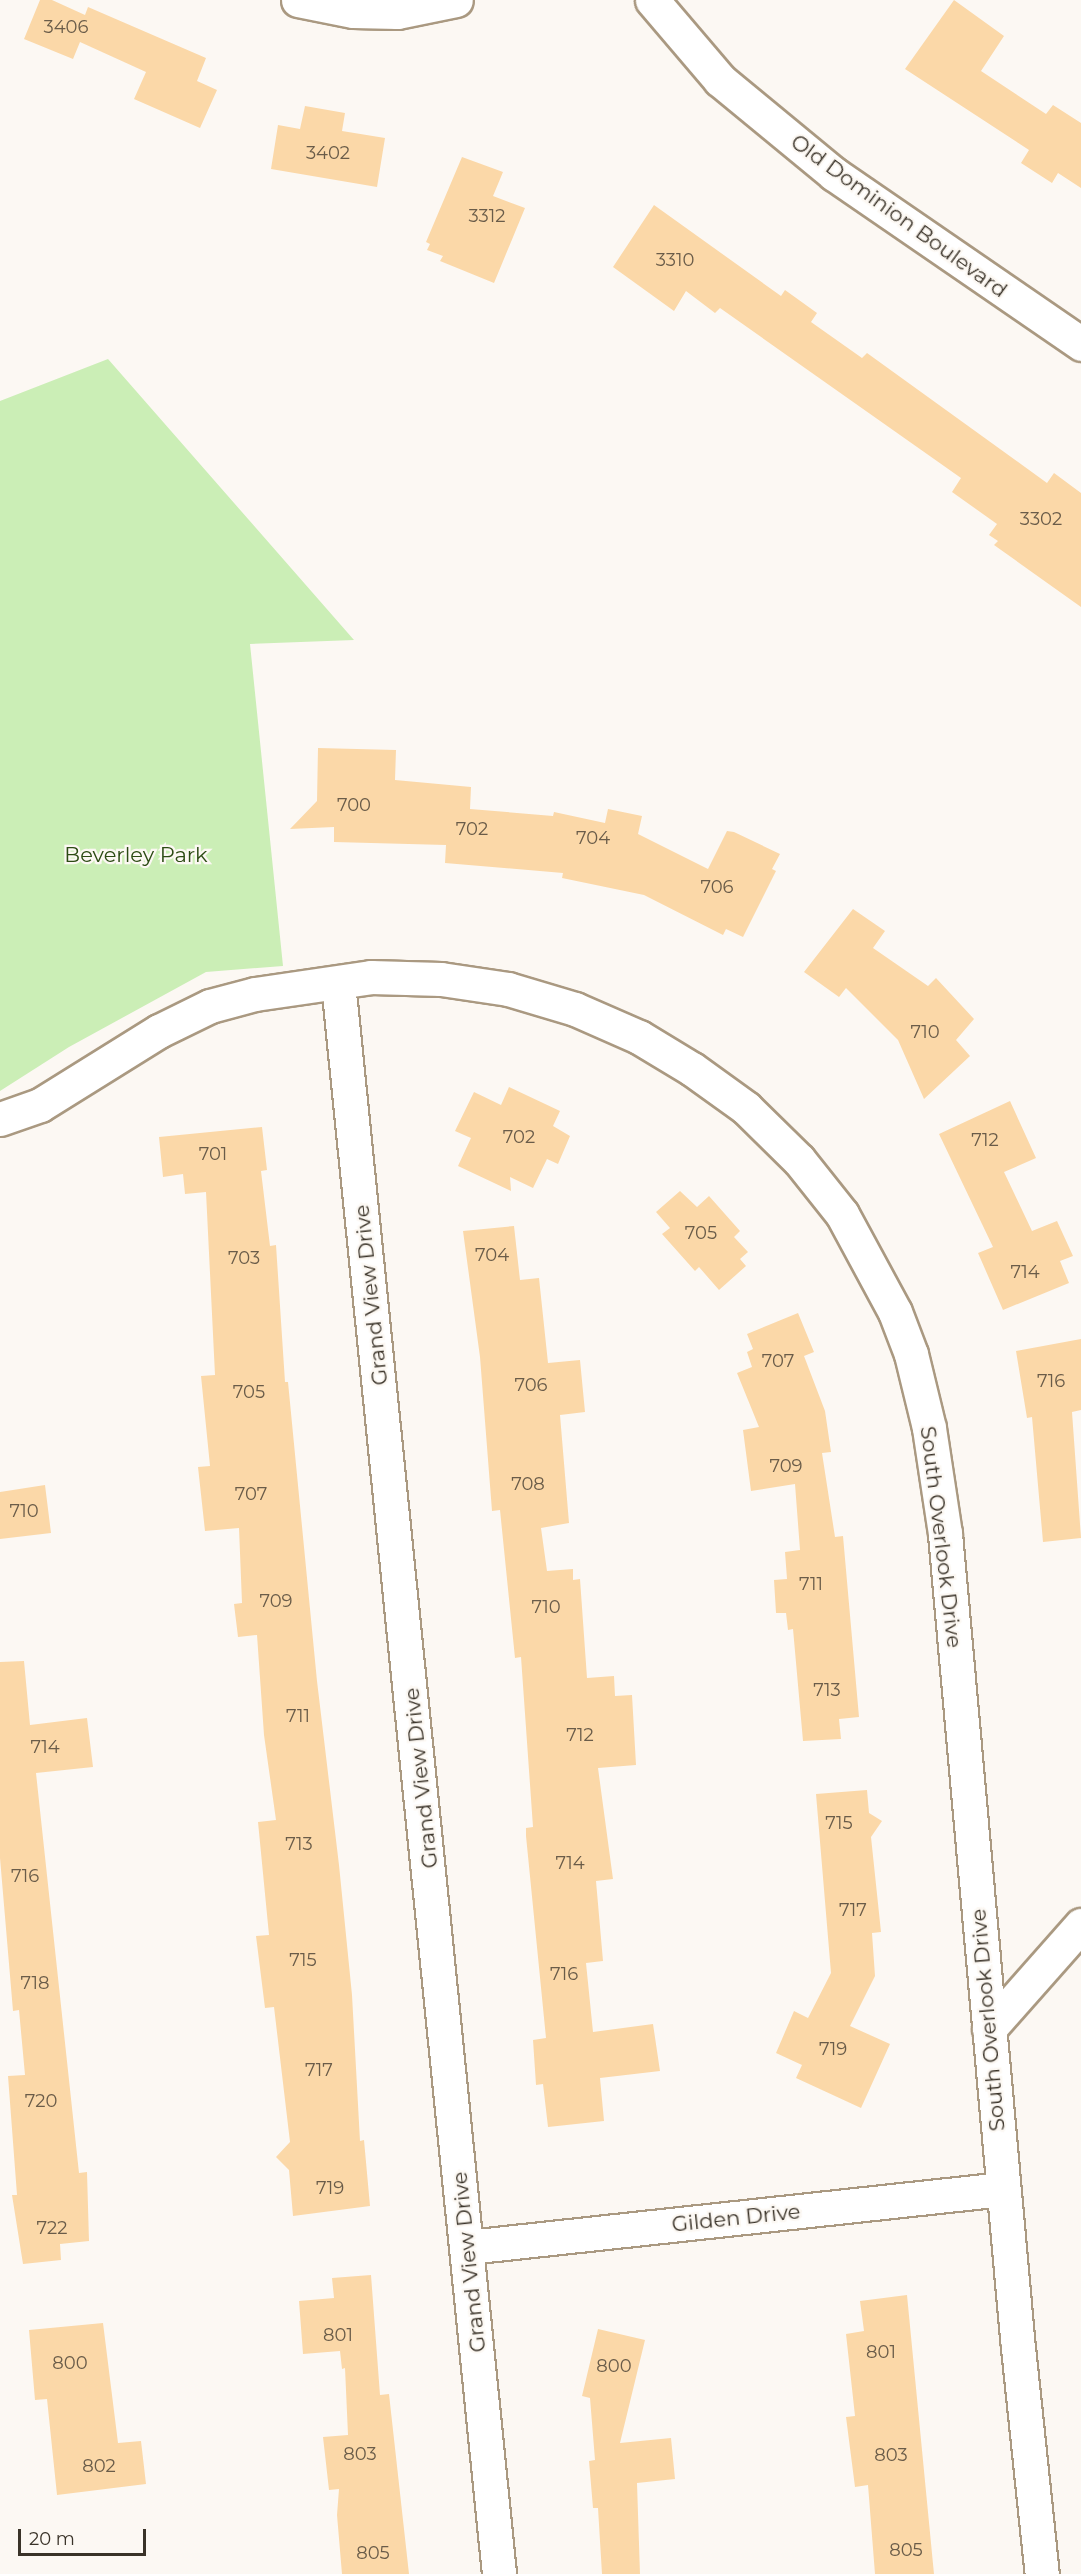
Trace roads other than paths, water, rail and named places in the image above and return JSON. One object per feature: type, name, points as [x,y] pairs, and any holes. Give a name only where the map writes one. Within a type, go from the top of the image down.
[{"type":"street","points":[[298,0],[353,11],[397,12],[456,0]]},
{"type":"street","name":"Old Dominion Boulevard","points":[[652,0],[720,80],[834,174],[1081,344]]},
{"type":"street","name":"South Overlook Drive","points":[[0,1119],[40,1105],[159,1031],[210,1006],[255,994],[371,977],[441,979],[508,989],[575,1009],[639,1037],[692,1069],[746,1108],[799,1160],[842,1214],[895,1312],[911,1354],[929,1428],[945,1534],[1003,2189],[1042,2574]]},
{"type":"street","name":"Grand View Drive","points":[[338,983],[468,2247],[499,2574]]},
{"type":"street","points":[[989,2029],[1081,1925]]},
{"type":"street","name":"Gilden Drive","points":[[468,2247],[1003,2189]]},
{"type":"park label","name":"Beverley Park","points":[[136,855]]}]
